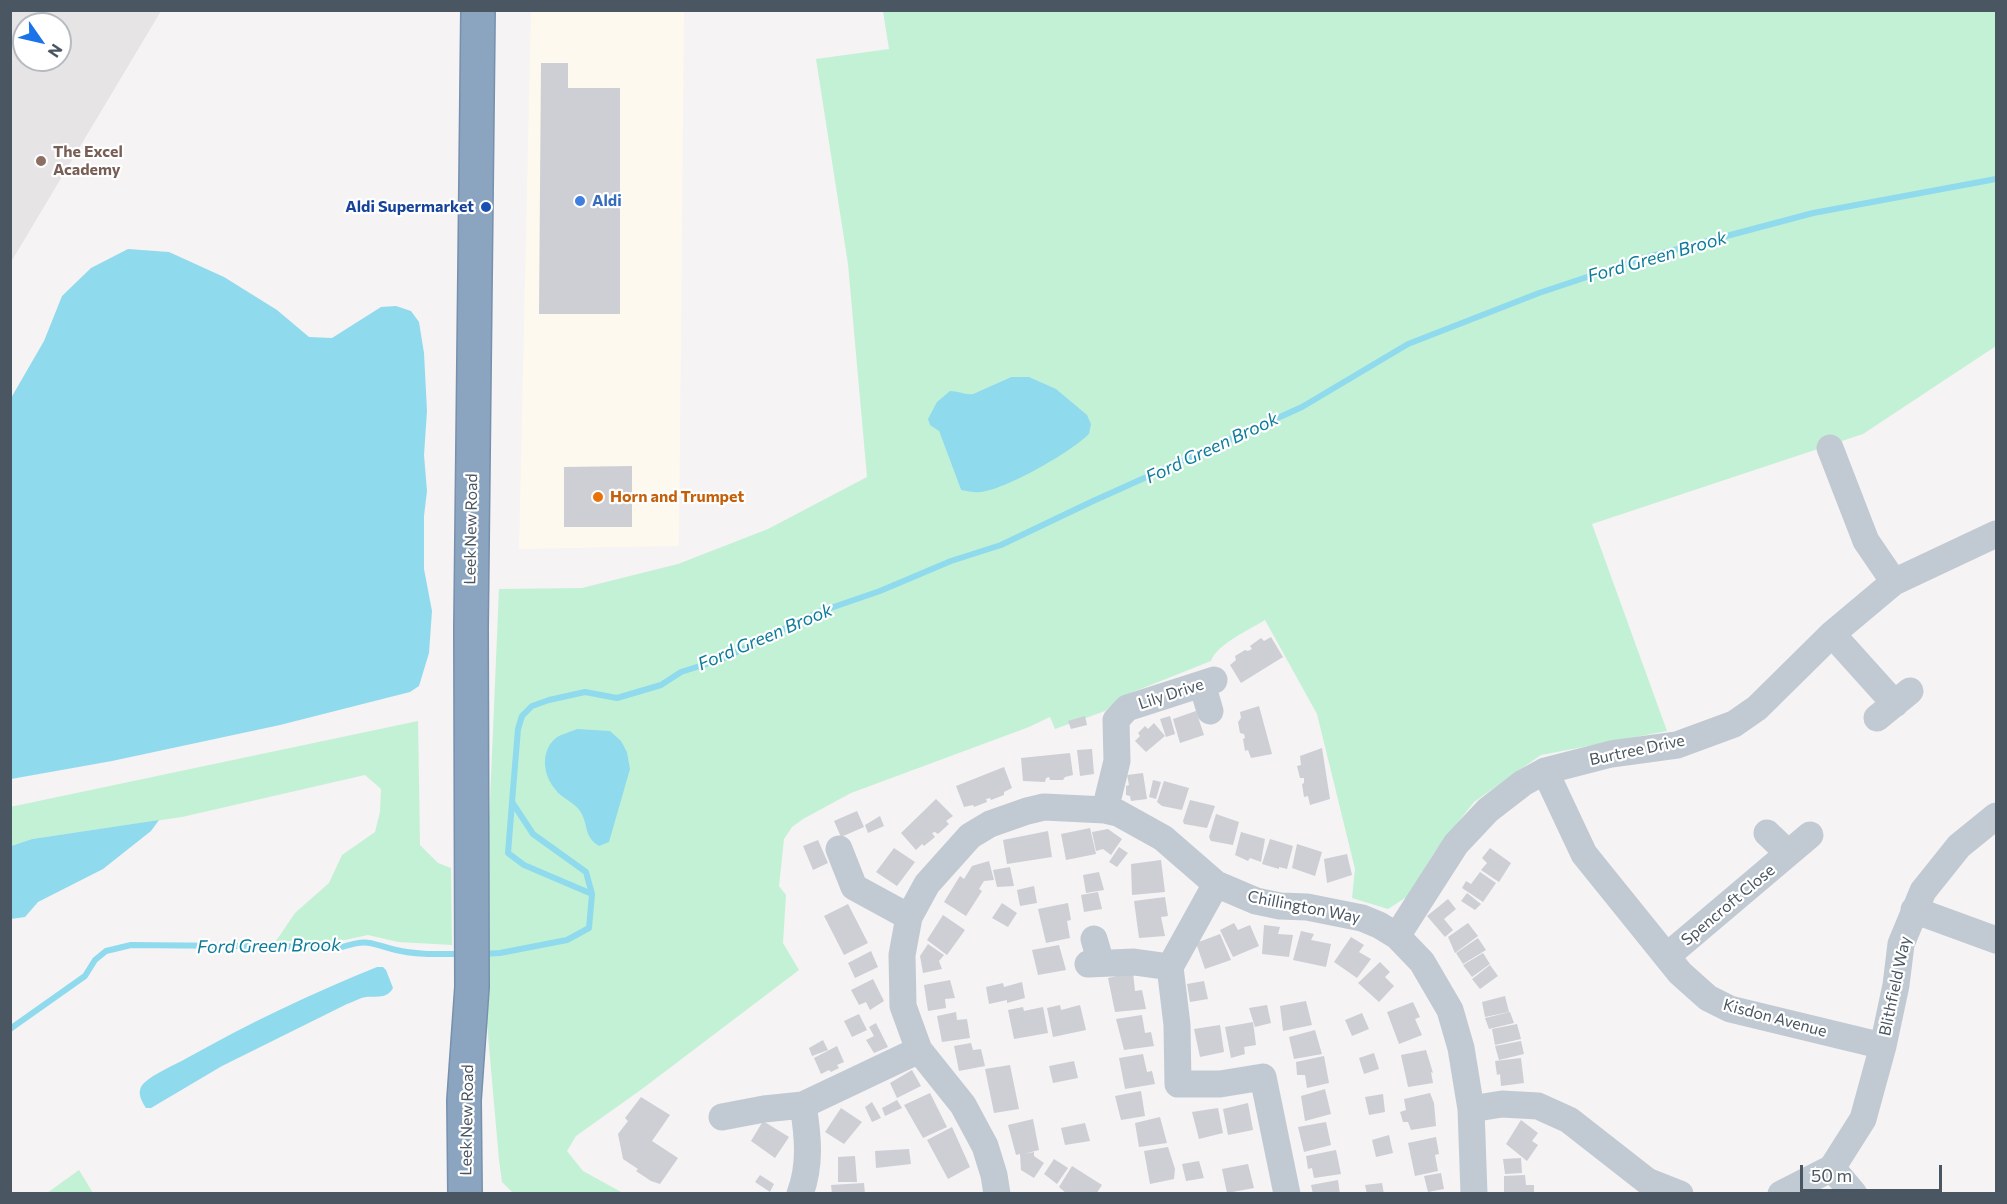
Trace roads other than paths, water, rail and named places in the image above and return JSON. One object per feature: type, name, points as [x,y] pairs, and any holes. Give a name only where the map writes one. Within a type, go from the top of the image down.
[{"type":"highway","name":"Leek New Road","points":[[465,1194],[464,1100],[472,987],[471,688],[478,10]]},
{"type":"highway","name":"Leek New Road","points":[[469,1047],[482,1106],[486,1194]]},
{"type":"street","points":[[1830,448],[1866,541],[1894,582]]},
{"type":"street","name":"Burtree Drive","points":[[1397,936],[1456,844],[1488,810],[1523,783],[1545,771],[1611,754],[1677,745],[1734,724],[1757,708],[1832,634],[1894,582],[1996,534]]},
{"type":"street","points":[[1832,634],[1894,704]]},
{"type":"street","name":"Lily Drive","points":[[1105,810],[1117,761],[1116,720],[1127,708],[1208,682],[1210,711]]},
{"type":"street","name":"Kisdon Avenue","points":[[1545,771],[1584,854],[1680,973],[1708,998],[1730,1009],[1883,1046]]},
{"type":"street","name":"Chillington Way","points":[[997,1194],[985,1146],[963,1105],[919,1050],[903,1006],[902,955],[909,917],[927,884],[970,836],[990,824],[1044,807],[1105,810],[1118,813],[1163,838],[1216,884],[1256,901],[1280,906],[1307,907],[1362,918],[1397,936],[1422,962],[1450,1010],[1461,1048],[1471,1109],[1474,1194]]},
{"type":"street","name":"Blithfield Way","points":[[1883,1046],[1896,985],[1901,944],[1923,891],[1959,846],[1996,816]]},
{"type":"street","name":"Spencroft Close","points":[[1767,833],[1788,853]]},
{"type":"street","name":"Spencroft Close","points":[[1667,956],[1810,835]]},
{"type":"street","points":[[839,849],[854,887],[909,917]]},
{"type":"street","points":[[1216,884],[1170,967],[1177,1025],[1176,1094],[1263,1077],[1287,1194]]},
{"type":"street","points":[[1914,910],[1996,940]]},
{"type":"street","points":[[1094,956],[1170,967]]},
{"type":"street","points":[[1781,1194],[1832,1168],[1863,1119],[1883,1046]]},
{"type":"street","points":[[722,1117],[803,1105],[919,1050]]},
{"type":"street","points":[[1471,1109],[1502,1104],[1538,1106],[1569,1120],[1647,1181],[1680,1194]]},
{"type":"street","points":[[800,1194],[807,1169],[808,1149],[803,1105]]},
{"type":"street","points":[[1832,1168],[1854,1194]]},
{"type":"water","points":[[128,249],[169,252],[224,277],[277,310],[309,337],[332,338],[381,307],[396,306],[411,311],[419,322],[424,353],[427,411],[424,455],[427,491],[424,516],[424,569],[432,611],[429,653],[419,686],[410,692],[280,725],[112,761],[11,779],[11,398],[44,341],[62,296],[91,268]]},
{"type":"water","points":[[1011,377],[1029,377],[1056,389],[1087,415],[1091,424],[1089,434],[1053,460],[1005,485],[980,492],[961,490],[939,431],[930,425],[928,419],[937,402],[950,391],[973,394]]},
{"type":"water","points":[[577,729],[610,731],[621,741],[627,752],[630,769],[609,842],[599,846],[588,834],[580,811],[558,792],[551,783],[546,770],[545,756],[551,743],[558,737]]},
{"type":"water","points":[[159,820],[151,831],[103,869],[38,902],[25,917],[11,919],[11,846],[32,839]]},
{"type":"water","points":[[377,967],[383,967],[386,970],[393,988],[388,994],[363,998],[347,1004],[222,1066],[151,1108],[146,1108],[144,1105],[140,1089],[158,1073],[280,1010]]},
{"type":"waterway","name":"Ford Green Brook","points":[[481,954],[500,953],[567,940],[589,928],[592,894],[586,872],[533,834],[512,802],[518,729],[522,716],[532,706],[585,692],[617,698],[661,685],[681,672],[722,659],[819,612],[880,591],[951,561],[1001,545],[1302,407],[1408,344],[1539,293],[1644,258],[1813,213],[1996,179]]},
{"type":"waterway","name":"Ford Green Brook","points":[[512,803],[508,853],[524,865],[592,894]]},
{"type":"waterway","name":"Ford Green Brook","points":[[10,1029],[85,976],[95,960],[106,951],[131,945],[342,947],[365,942],[412,953],[461,954]]},
{"type":"place","name":"The Excel Academy","points":[[41,161]]},
{"type":"place","name":"Aldi","points":[[580,201]]},
{"type":"place","name":"Aldi Supermarket","points":[[486,207]]},
{"type":"place","name":"Horn and Trumpet","points":[[598,497]]}]
